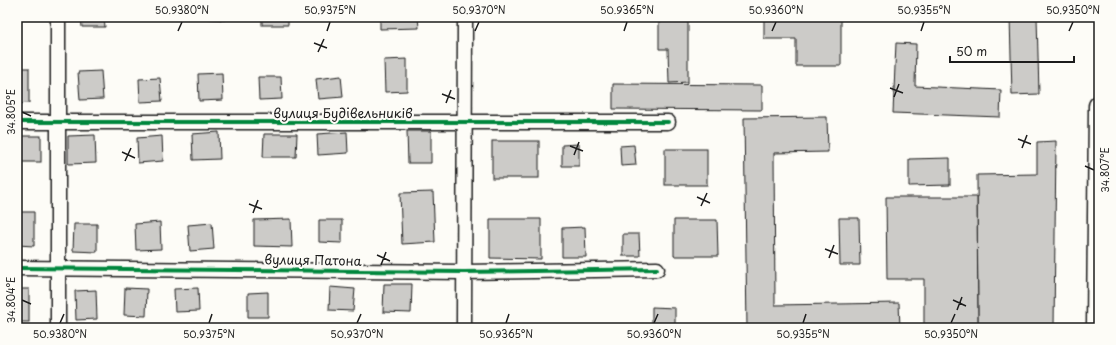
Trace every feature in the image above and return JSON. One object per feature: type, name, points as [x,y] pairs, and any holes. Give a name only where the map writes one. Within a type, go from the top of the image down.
[{"type":"street","points":[[58,17],[58,328]]},
{"type":"street","points":[[464,328],[465,17]]},
{"type":"street","points":[[1097,328],[1099,106]]},
{"type":"street","name":"вулиця Будівельників","points":[[17,122],[668,122]]},
{"type":"street","name":"вулиця Патона","points":[[17,268],[464,272],[656,269]]},
{"type":"building","points":[[81,17],[104,17],[105,27],[82,27]]},
{"type":"building","points":[[201,17],[226,17],[225,20]]},
{"type":"building","points":[[262,17],[288,17],[288,25],[262,25]]},
{"type":"building","points":[[316,17],[350,17],[350,18],[316,19]]},
{"type":"building","points":[[380,17],[418,17],[419,28],[380,29]]},
{"type":"building","points":[[659,17],[688,17],[688,82],[669,83],[668,49],[659,49]]},
{"type":"building","points":[[764,17],[841,17],[841,66],[796,66],[796,39],[764,39]]},
{"type":"building","points":[[918,17],[978,17],[978,20],[918,21]]},
{"type":"building","points":[[1010,17],[1037,17],[1039,94],[1012,95]]},
{"type":"building","points":[[896,43],[916,44],[915,86],[1001,90],[1000,117],[893,113]]},
{"type":"building","points":[[407,59],[407,91],[385,92],[384,60]]},
{"type":"building","points":[[17,68],[29,68],[29,103],[17,104]]},
{"type":"building","points":[[101,71],[103,99],[80,100],[78,72]]},
{"type":"building","points":[[222,73],[223,100],[199,101],[198,74]]},
{"type":"building","points":[[341,76],[343,97],[318,99],[316,79]]},
{"type":"building","points":[[258,77],[281,77],[282,99],[259,100]]},
{"type":"building","points":[[160,78],[162,101],[140,102],[139,79]]},
{"type":"building","points":[[613,84],[762,85],[762,110],[613,109]]},
{"type":"building","points":[[827,117],[828,152],[774,153],[775,305],[899,303],[900,328],[747,328],[744,118]]},
{"type":"building","points":[[407,131],[431,131],[431,163],[408,163]]},
{"type":"building","points":[[219,132],[220,159],[193,160],[192,134]]},
{"type":"building","points":[[347,132],[348,153],[318,155],[317,134]]},
{"type":"building","points":[[264,134],[297,134],[296,157],[263,157]]},
{"type":"building","points":[[95,135],[96,163],[68,164],[68,136]]},
{"type":"building","points":[[17,136],[41,136],[41,162],[17,162]]},
{"type":"building","points":[[162,136],[163,161],[138,163],[137,138]]},
{"type":"building","points":[[492,141],[539,141],[539,178],[492,178]]},
{"type":"building","points":[[1056,141],[1054,328],[978,328],[977,175],[1037,174],[1037,142]]},
{"type":"building","points":[[579,144],[579,166],[562,166],[562,145]]},
{"type":"building","points":[[634,145],[636,165],[621,166],[620,146]]},
{"type":"building","points":[[665,149],[707,149],[707,185],[665,185]]},
{"type":"building","points":[[950,158],[950,185],[909,186],[909,159]]},
{"type":"building","points":[[433,192],[435,242],[402,244],[400,193]]},
{"type":"building","points":[[886,197],[977,197],[978,328],[924,328],[924,279],[887,279]]},
{"type":"building","points":[[17,212],[34,212],[34,246],[17,245]]},
{"type":"building","points":[[839,218],[859,218],[860,265],[840,265]]},
{"type":"building","points":[[291,219],[292,247],[254,246],[254,220]]},
{"type":"building","points":[[490,219],[541,219],[541,259],[490,258]]},
{"type":"building","points":[[319,220],[342,220],[342,243],[319,242]]},
{"type":"building","points":[[674,220],[717,220],[718,256],[674,256]]},
{"type":"building","points":[[160,222],[161,249],[136,250],[135,224]]},
{"type":"building","points":[[212,223],[214,249],[190,251],[188,225]]},
{"type":"building","points":[[74,224],[97,224],[97,252],[73,251]]},
{"type":"building","points":[[585,227],[586,257],[562,257],[562,228]]},
{"type":"building","points":[[623,234],[639,234],[640,256],[623,256]]},
{"type":"building","points":[[384,284],[412,284],[411,313],[383,312]]},
{"type":"building","points":[[330,287],[355,289],[353,311],[329,310]]},
{"type":"building","points":[[125,288],[147,289],[146,316],[124,315]]},
{"type":"building","points":[[198,288],[199,311],[175,312],[174,289]]},
{"type":"building","points":[[17,289],[29,289],[29,322],[17,322]]},
{"type":"building","points":[[96,290],[97,319],[76,320],[75,291]]},
{"type":"building","points":[[268,292],[268,317],[248,317],[248,293]]},
{"type":"building","points":[[652,307],[675,308],[675,326],[652,326]]},
{"type":"cycle path","points":[[17,122],[668,122]]},
{"type":"cycle path","points":[[17,268],[464,272],[657,269]]}]
